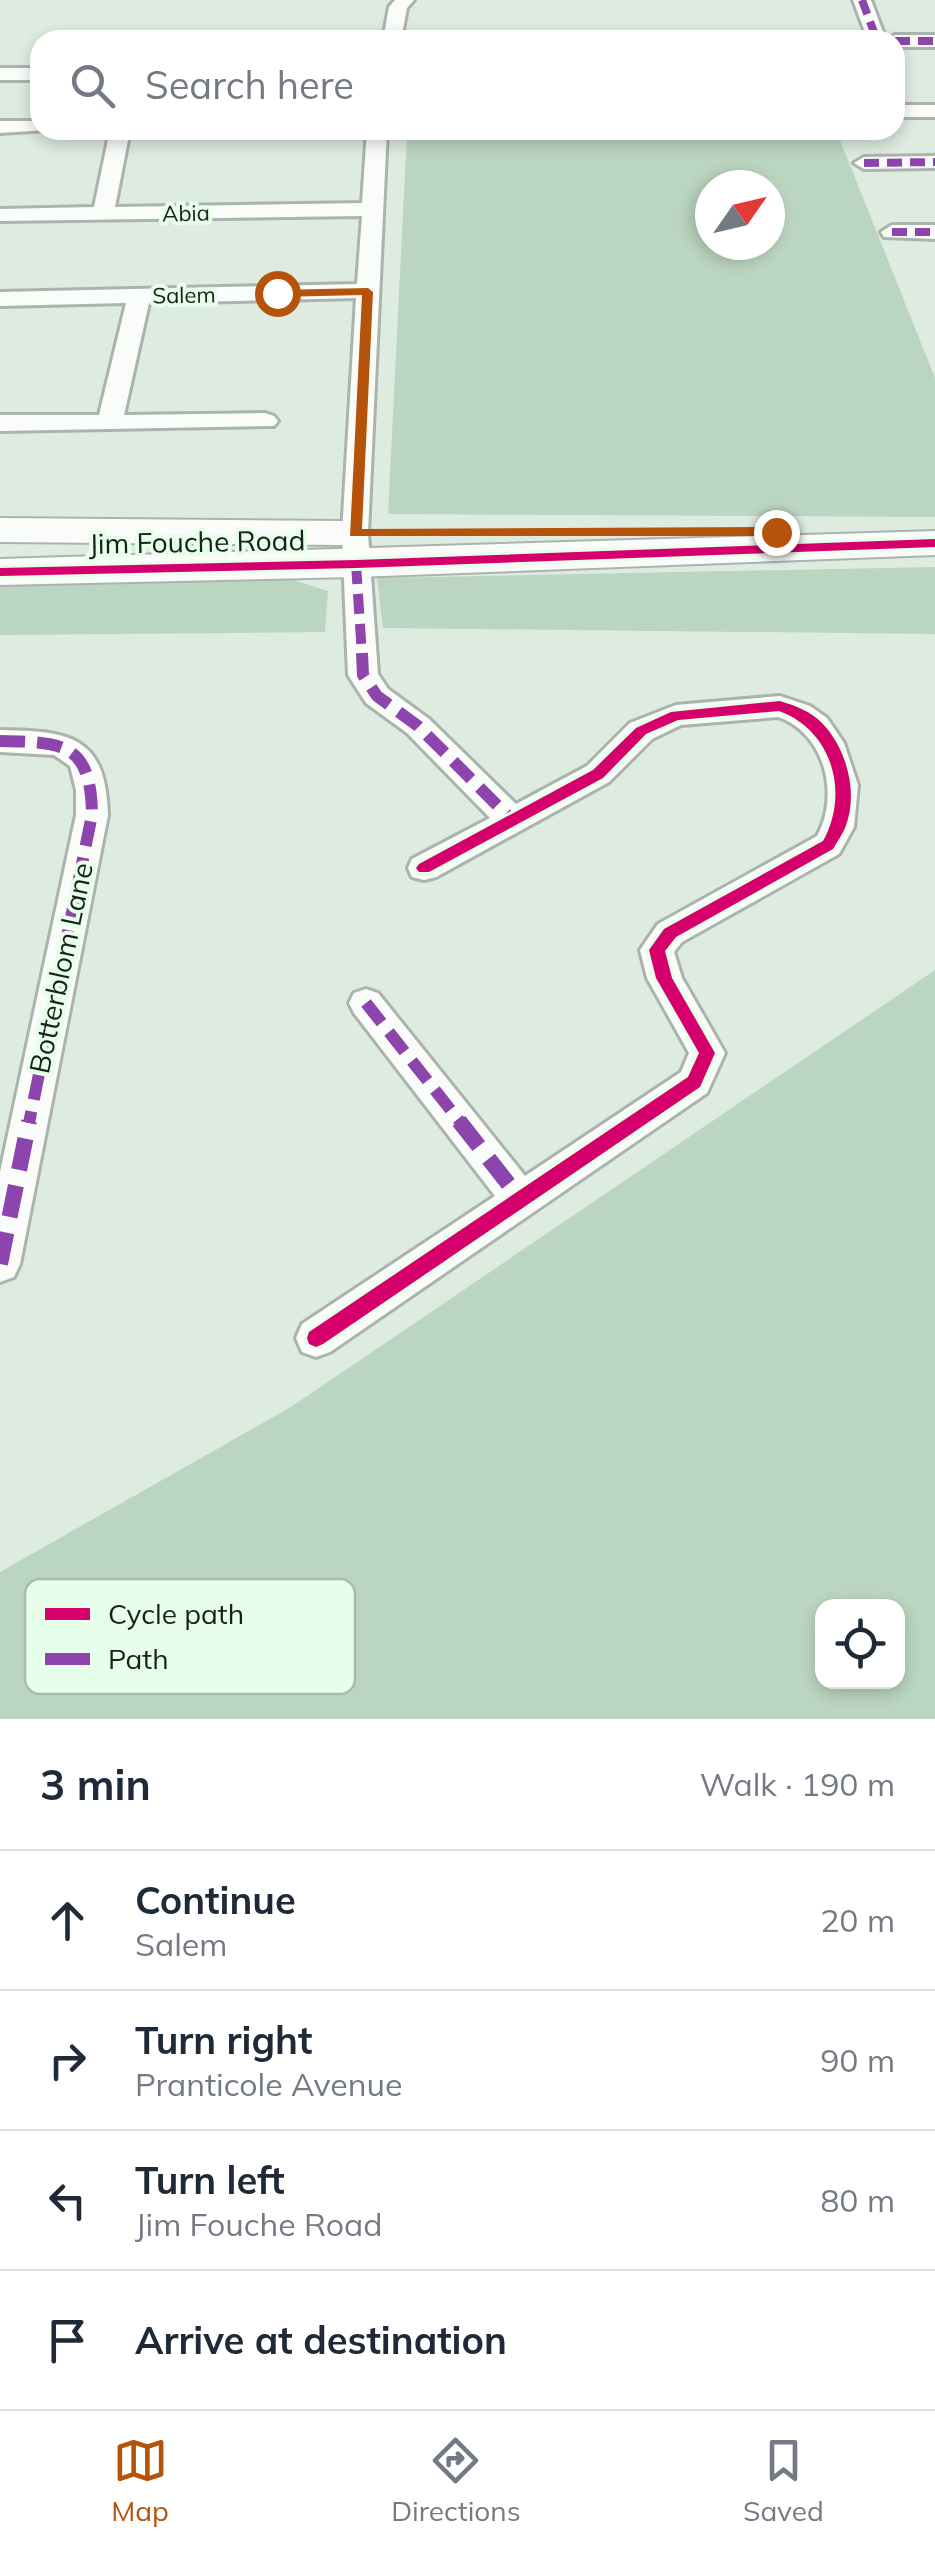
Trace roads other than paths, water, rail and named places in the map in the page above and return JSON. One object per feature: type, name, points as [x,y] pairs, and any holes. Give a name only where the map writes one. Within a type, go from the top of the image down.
[{"type":"street","points":[[394,30],[398,6],[405,0]]},
{"type":"street","points":[[862,0],[872,30]]},
{"type":"street","points":[[905,41],[935,41]]},
{"type":"street","points":[[0,74],[30,74]]},
{"type":"street","points":[[905,110],[935,110]]},
{"type":"street","points":[[0,127],[30,127]]},
{"type":"street","points":[[103,214],[118,140]]},
{"type":"street","points":[[378,140],[356,548],[363,675],[368,686],[418,726],[514,821]]},
{"type":"street","points":[[864,163],[935,162]]},
{"type":"street","name":"Abia","points":[[0,216],[372,209]]},
{"type":"street","points":[[892,232],[935,232]]},
{"type":"street","name":"Salem","points":[[0,299],[368,292]]},
{"type":"street","points":[[110,422],[139,296]]},
{"type":"street","points":[[0,423],[266,421]]},
{"type":"street","name":"Jim Fouche Road","points":[[0,530],[356,548],[935,543]]},
{"type":"street","name":"Jim Fouche Road","points":[[0,572],[356,548],[935,534]]},
{"type":"street","points":[[316,1338],[694,1082],[707,1052],[697,1027],[665,983],[657,950],[670,933],[828,846],[839,831],[839,766],[830,742],[797,709],[764,706],[676,715],[641,731],[598,774],[424,868]]},
{"type":"street","name":"Botterblom Lane","points":[[0,742],[60,743],[81,757],[94,781],[92,815],[0,1264]]},
{"type":"street","points":[[366,1003],[521,1200]]}]
